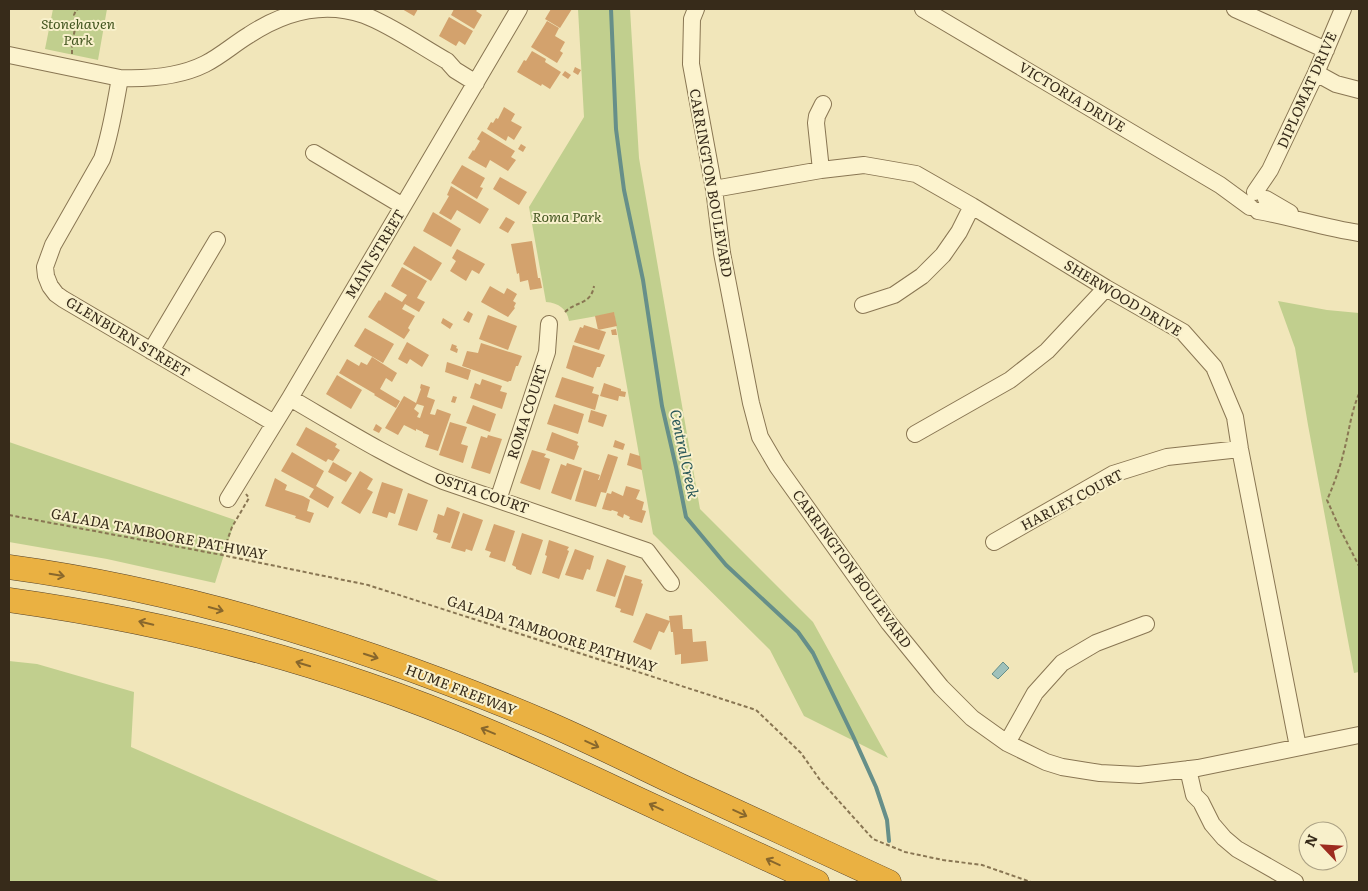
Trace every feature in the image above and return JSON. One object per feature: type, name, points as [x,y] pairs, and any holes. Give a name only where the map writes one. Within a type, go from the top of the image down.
[{"type":"highway","name":"HUME FREEWAY","points":[[9,567],[104,583],[198,604],[284,628],[381,659],[548,724],[889,882]]},
{"type":"highway","name":"HUME FREEWAY","points":[[9,600],[128,619],[211,638],[285,658],[366,684],[442,712],[534,750],[817,882]]},
{"type":"street","points":[[9,55],[120,78],[152,77],[188,70],[212,60],[281,13],[323,9],[344,10],[364,12],[447,62],[458,65],[478,80]]},
{"type":"street","name":"MAIN STREET","points":[[228,498],[290,398],[520,9]]},
{"type":"street","name":"CARRINGTON BOULEVARD","points":[[696,9],[692,19],[691,64],[714,189],[724,262],[751,403],[760,437],[777,466],[889,623],[940,687],[972,718],[1007,743],[1046,762],[1100,773],[1138,775],[1193,769],[1359,735]]},
{"type":"street","name":"VICTORIA DRIVE","points":[[923,9],[1220,185],[1304,221],[1359,233]]},
{"type":"street","points":[[1235,9],[1326,50]]},
{"type":"street","name":"DIPLOMAT DRIVE","points":[[1258,200],[1270,170],[1316,74],[1343,9]]},
{"type":"street","points":[[1316,74],[1336,84],[1359,90]]},
{"type":"street","name":"GLENBURN STREET","points":[[120,78],[107,144],[102,159],[53,245],[45,267],[46,276],[56,294],[63,299],[274,423]]},
{"type":"street","points":[[821,170],[816,124],[817,116],[823,104]]},
{"type":"street","points":[[314,153],[403,206]]},
{"type":"street","name":"SHERWOOD DRIVE","points":[[714,189],[821,170],[864,165],[916,174],[1183,332],[1214,367],[1236,416],[1240,449],[1298,747]]},
{"type":"street","points":[[863,305],[894,295],[922,276],[943,255],[959,232],[972,206]]},
{"type":"street","points":[[151,351],[217,240]]},
{"type":"street","points":[[916,434],[1010,380],[1047,351],[1106,288]]},
{"type":"street","name":"ROMA COURT","points":[[498,500],[547,352],[548,324]]},
{"type":"street","name":"OSTIA COURT","points":[[290,398],[383,452],[443,481],[647,551],[671,583]]},
{"type":"street","name":"HARLEY COURT","points":[[994,542],[1113,474],[1167,458],[1240,449]]},
{"type":"street","points":[[1007,743],[1035,693],[1062,663],[1096,643],[1146,624]]},
{"type":"street","points":[[1193,769],[1201,802],[1212,824],[1224,838],[1237,849],[1295,882]]},
{"type":"path","points":[[72,56],[76,23],[74,15],[78,9]]},
{"type":"path","points":[[564,312],[568,308],[589,298],[594,286]]},
{"type":"path","points":[[1359,394],[1353,407],[1339,473],[1327,500],[1359,566]]},
{"type":"path","points":[[222,555],[232,527],[249,498],[238,482]]},
{"type":"path","name":"GALADA TAMBOORE PATHWAY","points":[[9,515],[222,555],[368,585],[756,710],[801,753],[820,780],[873,839],[905,852],[943,860],[982,865],[1031,882]]},
{"type":"green space","name":"Stonehaven Park","points":[[53,9],[107,9],[98,60],[45,49]]},
{"type":"green space","name":"Roma Park","points":[[578,9],[630,9],[639,158],[700,509],[813,622],[888,758],[804,716],[770,650],[653,534],[614,313],[569,321],[562,307],[546,302],[529,207],[584,117]]},
{"type":"green space","points":[[1278,301],[1327,310],[1359,313],[1359,672],[1354,673],[1295,348]]},
{"type":"green space","points":[[9,442],[235,520],[215,583],[107,559],[9,542]]},
{"type":"green space","points":[[9,661],[37,664],[134,692],[131,747],[441,882],[9,882]]},
{"type":"water","points":[[1003,662],[1009,668],[998,679],[992,674]]},
{"type":"building","points":[[402,9],[418,9],[414,16]]},
{"type":"building","points":[[454,9],[478,9],[476,11],[482,15],[474,29],[451,15]]},
{"type":"building","points":[[551,9],[572,9],[560,28],[545,19]]},
{"type":"building","points":[[449,17],[473,31],[465,45],[459,41],[456,46],[439,36]]},
{"type":"building","points":[[547,21],[559,28],[555,36],[565,42],[560,51],[563,53],[557,63],[531,47]]},
{"type":"building","points":[[532,51],[546,59],[545,62],[561,72],[550,89],[517,72]]},
{"type":"building","points":[[575,67],[581,70],[578,75],[573,72]]},
{"type":"building","points":[[565,71],[571,75],[568,79],[562,75]]},
{"type":"building","points":[[504,107],[515,114],[511,121],[522,127],[514,140],[508,136],[506,141],[487,129],[491,122],[493,123],[496,118],[498,119]]},
{"type":"building","points":[[482,131],[515,151],[511,157],[516,160],[508,171],[490,160],[486,168],[468,158],[480,141],[477,139]]},
{"type":"building","points":[[521,144],[526,147],[523,152],[518,149]]},
{"type":"building","points":[[462,165],[485,178],[480,187],[483,188],[477,199],[451,183]]},
{"type":"building","points":[[500,177],[527,192],[519,205],[493,189]]},
{"type":"building","points":[[451,186],[489,209],[480,224],[457,210],[451,220],[439,213],[449,196],[447,195]]},
{"type":"building","points":[[433,212],[461,229],[451,247],[423,231]]},
{"type":"building","points":[[506,217],[515,222],[508,233],[499,228]]},
{"type":"building","points":[[532,241],[538,278],[540,278],[542,288],[530,290],[528,280],[520,282],[511,244]]},
{"type":"building","points":[[414,246],[442,263],[431,281],[403,264]]},
{"type":"building","points":[[457,249],[485,264],[479,274],[472,270],[466,281],[450,271],[456,261],[452,258]]},
{"type":"building","points":[[402,267],[427,281],[417,298],[425,302],[419,312],[405,304],[402,309],[415,316],[408,328],[410,330],[404,339],[368,317],[385,292],[402,302],[407,295],[391,286]]},
{"type":"building","points":[[490,286],[504,294],[507,288],[517,294],[513,301],[516,303],[515,308],[508,317],[481,302]]},
{"type":"building","points":[[468,311],[473,314],[469,323],[463,320]]},
{"type":"building","points":[[614,312],[617,326],[598,330],[595,316]]},
{"type":"building","points":[[488,315],[517,326],[508,350],[479,339]]},
{"type":"building","points":[[443,318],[453,324],[450,329],[441,323]]},
{"type":"building","points":[[584,325],[606,332],[599,350],[574,342],[580,327],[583,328]]},
{"type":"building","points":[[365,328],[394,344],[383,363],[354,346]]},
{"type":"building","points":[[616,329],[617,335],[612,335],[611,330]]},
{"type":"building","points":[[407,342],[429,355],[422,367],[410,359],[407,364],[398,359]]},
{"type":"building","points":[[481,343],[522,356],[511,381],[508,382],[462,366],[467,351],[478,353]]},
{"type":"building","points":[[452,344],[457,346],[457,353],[450,350]]},
{"type":"building","points":[[573,345],[605,355],[600,367],[597,367],[593,378],[566,368]]},
{"type":"building","points":[[372,357],[397,373],[392,382],[386,378],[380,389],[400,401],[396,408],[339,373],[347,359],[359,366],[361,362],[367,365]]},
{"type":"building","points":[[447,362],[471,370],[468,380],[445,372]]},
{"type":"building","points":[[337,375],[362,390],[351,409],[326,394]]},
{"type":"building","points":[[562,377],[594,387],[592,393],[599,395],[595,410],[555,397]]},
{"type":"building","points":[[482,379],[502,386],[500,391],[507,393],[502,409],[470,398],[475,383],[480,385]]},
{"type":"building","points":[[604,383],[626,392],[625,397],[619,396],[618,401],[600,396]]},
{"type":"building","points":[[421,384],[430,387],[427,397],[435,400],[430,414],[435,415],[437,409],[451,414],[438,451],[425,447],[429,435],[423,432],[404,425],[398,435],[385,428],[404,396],[416,403]],"holes":[[[417,404],[424,406],[420,418],[417,417],[419,413],[414,409]]]},
{"type":"building","points":[[453,396],[457,397],[455,403],[451,402]]},
{"type":"building","points":[[554,404],[584,414],[578,434],[547,424]]},
{"type":"building","points":[[473,405],[496,414],[490,432],[466,423]]},
{"type":"building","points":[[591,410],[607,415],[603,427],[588,422]]},
{"type":"building","points":[[450,422],[467,427],[461,444],[468,446],[463,463],[439,455]]},
{"type":"building","points":[[376,424],[382,428],[379,433],[373,430]]},
{"type":"building","points":[[306,427],[337,444],[335,447],[340,450],[333,461],[328,459],[326,462],[296,445]]},
{"type":"building","points":[[552,432],[578,442],[577,445],[579,446],[574,460],[546,450]]},
{"type":"building","points":[[488,435],[502,439],[490,474],[471,468],[481,436],[487,438]]},
{"type":"building","points":[[615,440],[625,444],[623,450],[613,447]]},
{"type":"building","points":[[532,450],[546,454],[544,457],[550,459],[540,490],[520,483]]},
{"type":"building","points":[[292,452],[324,471],[316,486],[334,497],[328,508],[309,497],[314,489],[281,471]]},
{"type":"building","points":[[630,453],[640,456],[642,470],[627,465]]},
{"type":"building","points":[[608,454],[618,457],[606,493],[601,492],[596,507],[575,501],[584,470],[600,475],[599,480]]},
{"type":"building","points":[[333,462],[352,473],[346,482],[328,472]]},
{"type":"building","points":[[567,463],[582,468],[571,500],[551,493],[561,464],[566,466]]},
{"type":"building","points":[[360,471],[373,479],[367,489],[373,492],[360,514],[341,503]]},
{"type":"building","points":[[275,478],[287,485],[285,490],[310,500],[307,511],[314,513],[310,523],[295,518],[296,516],[265,506]]},
{"type":"building","points":[[382,482],[403,489],[395,514],[389,512],[387,518],[372,513]]},
{"type":"building","points":[[626,486],[640,490],[636,499],[644,502],[642,510],[646,511],[642,523],[629,519],[630,517],[624,514],[623,518],[617,515],[618,512],[602,509],[607,493],[611,494],[612,491],[623,496]]},
{"type":"building","points":[[408,493],[428,500],[417,531],[398,525]]},
{"type":"building","points":[[447,507],[460,512],[450,543],[436,539],[438,534],[433,532],[438,514],[444,516]]},
{"type":"building","points":[[463,513],[483,520],[472,551],[466,549],[465,552],[451,548]]},
{"type":"building","points":[[494,524],[515,531],[505,562],[489,557],[491,552],[485,550]]},
{"type":"building","points":[[522,533],[543,540],[531,575],[516,569],[512,565]]},
{"type":"building","points":[[549,540],[569,547],[559,579],[542,573]]},
{"type":"building","points":[[575,549],[594,556],[590,570],[587,569],[583,580],[565,575]]},
{"type":"building","points":[[607,559],[626,566],[615,597],[596,591]]},
{"type":"building","points":[[625,575],[642,580],[641,583],[643,584],[633,616],[620,612],[621,609],[615,607]]},
{"type":"building","points":[[646,613],[670,621],[664,633],[659,631],[651,650],[633,642]]},
{"type":"building","points":[[682,615],[683,629],[692,629],[693,642],[706,641],[708,661],[681,664],[681,654],[675,655],[673,632],[671,632],[669,616]]},
{"type":"waterway","name":"Central Creek","points":[[611,9],[616,129],[624,190],[643,280],[662,406],[686,517],[726,565],[798,632],[813,653],[876,787],[887,820],[889,841]]}]
